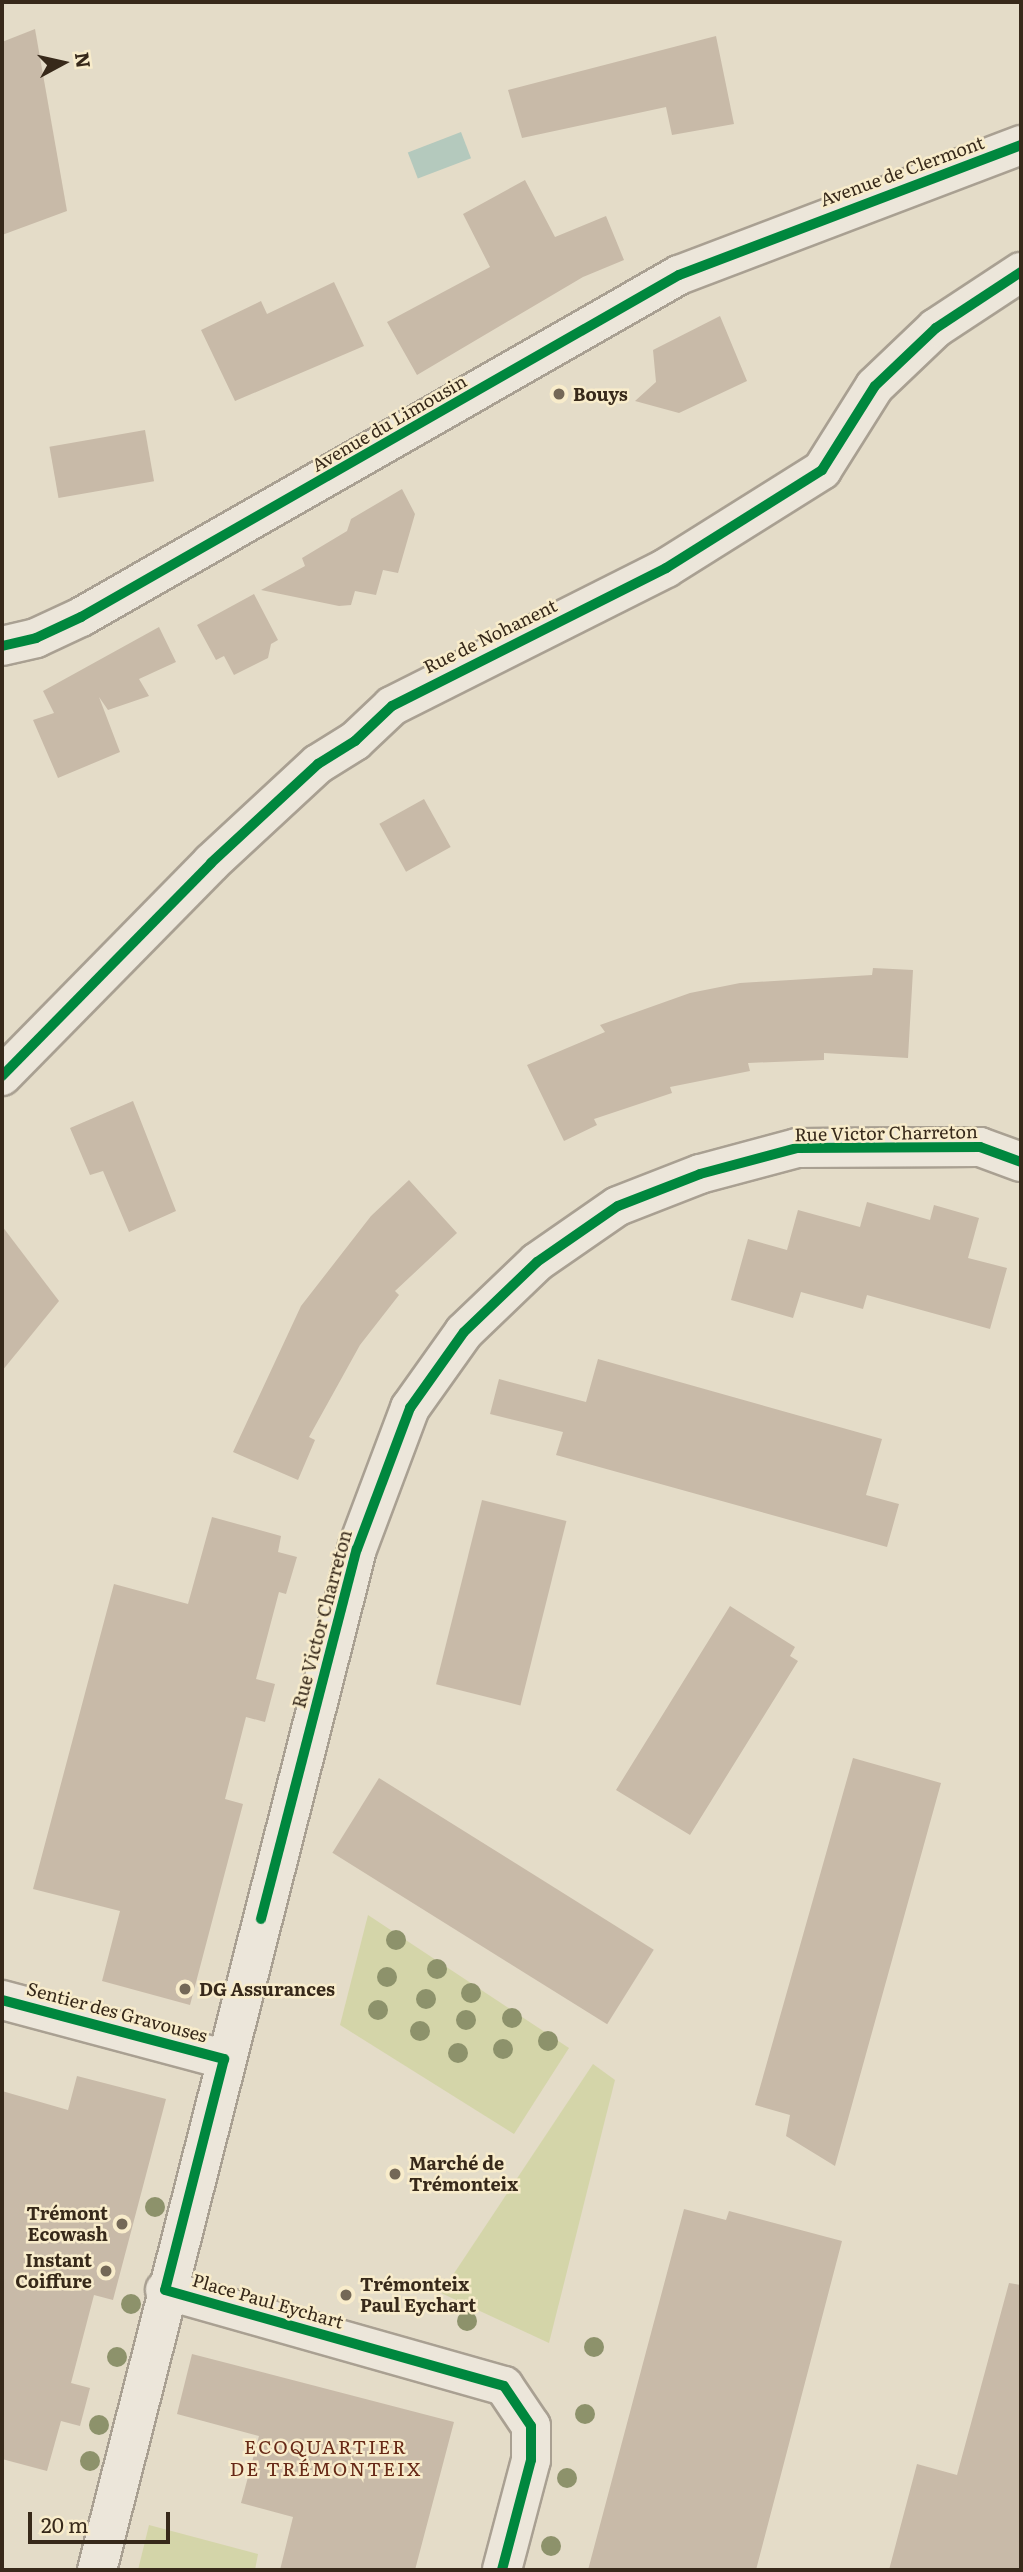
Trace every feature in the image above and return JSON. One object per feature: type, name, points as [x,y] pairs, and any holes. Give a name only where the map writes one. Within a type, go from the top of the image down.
[{"type":"street","name":"Avenue de Clermont","points":[[794,229],[1021,145]]},
{"type":"street","name":"Avenue du Limousin","points":[[2,646],[36,638],[81,617],[678,275],[794,229]]},
{"type":"street","name":"Rue de Nohanent","points":[[2,1076],[211,863],[318,764],[355,741],[392,706],[666,568],[822,470],[875,386],[936,328],[1021,272]]},
{"type":"street","name":"Rue Victor Charreton","points":[[261,1919],[357,1549],[410,1408],[464,1332],[537,1262],[618,1206],[700,1174],[797,1148],[980,1147],[1021,1162]]},
{"type":"street","name":"Place Paul Eychart","points":[[97,2570],[223,2059],[261,1919]]},
{"type":"street","name":"Sentier des Gravouses","points":[[2,2000],[223,2059]]},
{"type":"street","name":"Place Paul Eychart","points":[[165,2290],[504,2386],[531,2426],[531,2460],[502,2570]]},
{"type":"green space","points":[[368,1915],[569,2048],[514,2134],[340,2025]]},
{"type":"green space","points":[[593,2064],[615,2080],[549,2343],[441,2293]]},
{"type":"green space","points":[[149,2525],[258,2554],[255,2570],[138,2570]]},
{"type":"shaded area","points":[[461,132],[471,158],[418,179],[408,152]]},
{"type":"building","points":[[35,29],[67,211],[2,235],[2,42]]},
{"type":"building","points":[[716,36],[734,124],[672,135],[666,107],[522,138],[508,90]]},
{"type":"building","points":[[525,180],[555,237],[606,216],[624,260],[583,277],[417,375],[387,322],[490,267],[463,214]]},
{"type":"building","points":[[334,282],[364,346],[235,401],[201,330],[261,301],[267,314]]},
{"type":"building","points":[[720,316],[747,381],[679,413],[635,401],[656,382],[653,350]]},
{"type":"building","points":[[145,430],[154,481],[59,498],[49,447]]},
{"type":"building","points":[[402,489],[415,514],[398,573],[383,570],[376,595],[355,591],[351,605],[339,606],[261,590],[305,566],[302,558],[347,531],[351,519]]},
{"type":"building","points":[[254,594],[278,640],[271,644],[268,658],[234,675],[224,656],[216,660],[197,625]]},
{"type":"building","points":[[159,627],[176,662],[139,679],[149,696],[108,710],[99,697],[120,752],[58,778],[33,720],[54,713],[43,691]]},
{"type":"building","points":[[424,799],[451,847],[406,872],[379,824]]},
{"type":"building","points":[[873,968],[913,970],[908,1058],[824,1053],[824,1060],[748,1063],[750,1071],[670,1087],[672,1093],[594,1119],[597,1125],[564,1141],[527,1065],[605,1032],[600,1025],[690,993],[740,983],[872,975]]},
{"type":"building","points":[[133,1101],[176,1211],[129,1232],[103,1171],[90,1175],[70,1128]]},
{"type":"building","points":[[409,1180],[457,1233],[395,1291],[399,1295],[360,1345],[309,1437],[315,1440],[298,1480],[233,1452],[301,1306],[371,1216]]},
{"type":"building","points":[[867,1202],[930,1220],[934,1205],[979,1218],[968,1258],[1007,1268],[990,1329],[867,1295],[863,1309],[801,1292],[793,1318],[731,1300],[748,1239],[787,1250],[798,1210],[860,1227]]},
{"type":"building","points":[[2,1226],[59,1301],[2,1371]]},
{"type":"building","points":[[598,1359],[882,1439],[866,1495],[899,1504],[887,1547],[556,1455],[563,1432],[490,1414],[499,1379],[586,1402]]},
{"type":"building","points":[[482,1500],[566,1521],[520,1705],[436,1684]]},
{"type":"building","points":[[212,1517],[281,1536],[278,1552],[297,1557],[286,1594],[279,1592],[256,1679],[275,1684],[265,1722],[246,1717],[225,1799],[243,1804],[190,2005],[102,1981],[120,1911],[33,1889],[114,1584],[188,1604]]},
{"type":"building","points":[[730,1606],[795,1647],[790,1656],[798,1661],[690,1835],[616,1790]]},
{"type":"building","points":[[853,1758],[941,1783],[835,2166],[786,2136],[790,2115],[755,2105]]},
{"type":"building","points":[[379,1778],[654,1950],[607,2024],[332,1853]]},
{"type":"building","points":[[77,2076],[166,2099],[113,2300],[94,2295],[71,2383],[90,2388],[80,2426],[61,2421],[47,2471],[2,2459],[2,2091],[68,2110]]},
{"type":"building","points":[[684,2209],[726,2220],[729,2211],[842,2241],[756,2570],[588,2570]]},
{"type":"building","points":[[1009,2283],[1021,2285],[1021,2570],[889,2570],[917,2464],[957,2475]]},
{"type":"building","points":[[192,2354],[454,2422],[415,2570],[280,2570],[293,2517],[241,2503],[259,2436],[177,2414]]},
{"type":"cycle path","points":[[2,646],[36,638],[81,617],[679,275],[1021,145]]},
{"type":"cycle path","points":[[2,1076],[211,863],[318,764],[355,741],[392,706],[666,568],[822,470],[875,386],[936,328],[1021,272]]},
{"type":"cycle path","points":[[261,1919],[357,1549],[410,1408],[464,1332],[537,1262],[618,1206],[700,1174],[797,1148],[980,1147],[1021,1162]]},
{"type":"cycle path","points":[[2,2000],[224,2059],[165,2290],[504,2386],[531,2426],[531,2460],[502,2570]]},
{"type":"place","name":"Bouys","points":[[559,394]]},
{"type":"place","name":"DG Assurances","points":[[185,1989]]},
{"type":"place","name":"Marché de Trémonteix","points":[[395,2174]]},
{"type":"place","name":"Trémont Ecowash","points":[[122,2224]]},
{"type":"place","name":"Instant Coiffure","points":[[106,2271]]},
{"type":"place","name":"Trémonteix Paul Eychart","points":[[346,2295]]},
{"type":"district","name":"ECOQUARTIER DE TRÉMONTEIX","points":[[326,2458]]}]
